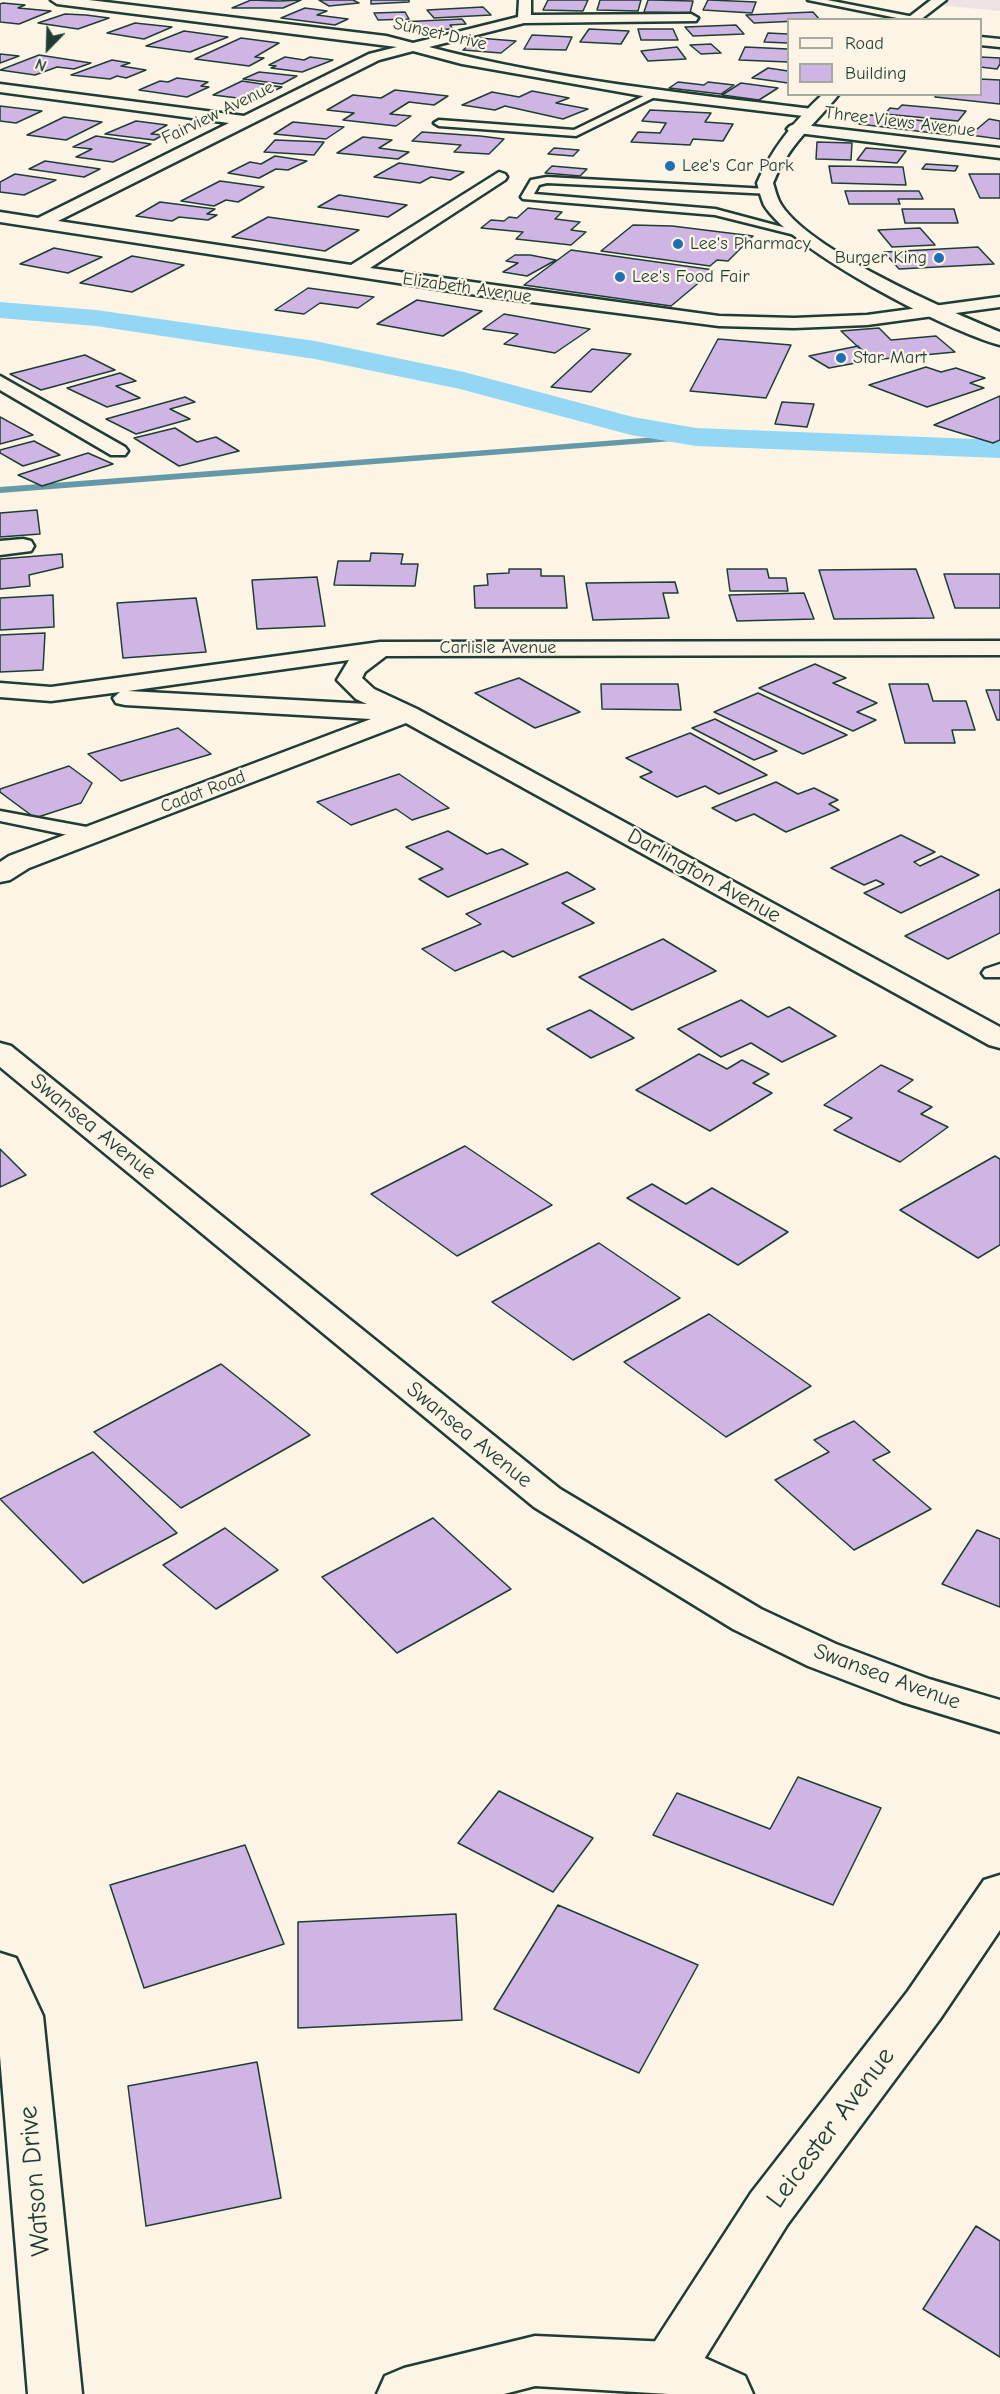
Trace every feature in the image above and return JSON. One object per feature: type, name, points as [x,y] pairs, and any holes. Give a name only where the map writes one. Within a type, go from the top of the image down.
[{"type":"street","name":"Sunset Drive","points":[[57,0],[386,40],[415,45],[433,53],[462,60],[654,94],[812,112]]},
{"type":"street","points":[[524,19],[525,0]]},
{"type":"street","points":[[916,17],[940,0]]},
{"type":"street","name":"Fairview Avenue","points":[[41,223],[374,57],[524,19],[691,18]]},
{"type":"street","points":[[982,41],[1000,42]]},
{"type":"street","points":[[0,88],[246,121]]},
{"type":"street","points":[[830,96],[795,129],[772,164],[765,183],[772,203],[799,233],[852,268],[1000,339]]},
{"type":"street","name":"Three Views Avenue","points":[[795,129],[1000,153]]},
{"type":"street","points":[[354,272],[499,177]]},
{"type":"street","name":"Elizabeth Avenue","points":[[0,217],[354,272],[585,305],[719,321],[794,323],[867,320],[1000,302]]},
{"type":"street","points":[[0,382],[118,451]]},
{"type":"street","points":[[0,548],[23,546]]},
{"type":"street","name":"Carlisle Avenue","points":[[0,690],[51,694],[380,649],[1000,648]]},
{"type":"street","name":"Darlington Avenue","points":[[380,649],[354,668],[349,680],[365,694],[408,714],[994,1031]]},
{"type":"street","points":[[51,694],[408,714]]},
{"type":"street","name":"Cadot Road","points":[[0,874],[19,862],[408,714]]},
{"type":"street","name":"Swansea Avenue","points":[[0,1052],[547,1498],[747,1619],[832,1659],[917,1691],[1000,1716]]},
{"type":"street","name":"Leicester Avenue","points":[[669,2367],[769,2209],[924,2005],[1000,1893]]},
{"type":"street","name":"Watson Drive","points":[[0,1972],[20,2016],[55,2394]]},
{"type":"street","points":[[404,2394],[535,2361],[669,2367],[726,2394]]},
{"type":"lane","points":[[812,0],[916,17]]},
{"type":"lane","points":[[846,0],[916,17]]},
{"type":"lane","points":[[439,123],[576,134],[654,94]]},
{"type":"lane","points":[[768,192],[547,180],[535,182],[527,197],[708,211],[799,233]]},
{"type":"lane","points":[[708,211],[712,189]]},
{"type":"lane","points":[[0,816],[92,834]]},
{"type":"shaded area","points":[[933,0],[1000,0],[1000,11],[928,4]]},
{"type":"building","points":[[251,0],[301,0],[283,8],[232,8]]},
{"type":"building","points":[[319,0],[353,0],[359,3],[329,6]]},
{"type":"building","points":[[371,0],[409,0],[409,2],[371,4]]},
{"type":"building","points":[[548,0],[588,0],[583,11],[543,10]]},
{"type":"building","points":[[600,0],[641,0],[638,11],[597,10]]},
{"type":"building","points":[[648,0],[693,1],[690,13],[644,12]]},
{"type":"building","points":[[708,0],[756,2],[752,13],[703,10]]},
{"type":"building","points":[[0,4],[25,5],[18,8],[51,11],[19,24],[0,22]]},
{"type":"building","points":[[483,7],[491,15],[434,18],[427,10]]},
{"type":"building","points":[[305,8],[327,11],[317,15],[348,19],[335,25],[281,18]]},
{"type":"building","points":[[405,12],[409,19],[378,20],[374,13]]},
{"type":"building","points":[[813,12],[818,18],[787,18],[787,22],[754,23],[746,15]]},
{"type":"building","points":[[65,14],[109,18],[78,29],[38,23]]},
{"type":"building","points":[[462,19],[466,24],[450,25],[453,29],[407,31],[400,22]]},
{"type":"building","points":[[135,23],[172,27],[144,39],[107,33]]},
{"type":"building","points":[[736,25],[744,34],[693,36],[685,27]]},
{"type":"building","points":[[589,29],[629,31],[621,44],[580,42]]},
{"type":"building","points":[[638,29],[673,29],[678,40],[641,40]]},
{"type":"building","points":[[184,31],[228,37],[190,52],[146,46]]},
{"type":"building","points":[[768,33],[787,34],[787,43],[764,42]]},
{"type":"building","points":[[532,35],[572,37],[566,50],[524,49]]},
{"type":"building","points":[[241,38],[279,43],[255,57],[264,58],[249,66],[195,59]]},
{"type":"building","points":[[478,38],[516,41],[501,53],[463,50]]},
{"type":"building","points":[[711,44],[721,53],[701,54],[690,45]]},
{"type":"building","points":[[677,47],[686,59],[648,61],[641,51]]},
{"type":"building","points":[[745,47],[787,49],[787,62],[739,60]]},
{"type":"building","points":[[0,54],[19,56],[0,63]]},
{"type":"building","points":[[39,55],[91,63],[74,69],[57,67],[35,75],[0,70]]},
{"type":"building","points":[[285,57],[304,60],[310,57],[333,60],[302,72],[271,68],[276,66],[269,65]]},
{"type":"building","points":[[982,57],[1000,58],[997,69],[982,67]]},
{"type":"building","points":[[112,60],[130,63],[121,66],[146,70],[126,78],[117,76],[110,79],[71,75]]},
{"type":"building","points":[[768,68],[787,71],[787,83],[752,78]]},
{"type":"building","points":[[259,72],[297,76],[282,84],[243,79]]},
{"type":"building","points":[[177,78],[208,82],[201,86],[209,87],[187,97],[139,90],[160,81],[168,82]]},
{"type":"building","points":[[982,79],[1000,80],[1000,104],[935,97],[982,96]]},
{"type":"building","points":[[242,81],[282,87],[254,100],[213,95]]},
{"type":"building","points":[[678,82],[734,85],[721,94],[669,88]]},
{"type":"building","points":[[741,83],[778,88],[759,100],[722,95]]},
{"type":"building","points":[[395,90],[448,96],[434,105],[409,102],[390,114],[411,116],[396,126],[343,120],[354,113],[327,110],[353,95],[381,98]]},
{"type":"building","points":[[532,91],[569,98],[556,103],[588,109],[563,119],[505,106],[495,110],[462,105],[492,92],[519,97]]},
{"type":"building","points":[[902,105],[966,111],[958,121],[885,114],[890,108],[898,109]]},
{"type":"building","points":[[0,106],[42,111],[16,123],[0,121]]},
{"type":"building","points":[[650,110],[711,113],[705,122],[733,124],[723,141],[693,139],[690,145],[631,142],[638,132],[660,133],[666,123],[642,121]]},
{"type":"building","points":[[870,115],[961,125],[950,135],[859,124]]},
{"type":"building","points":[[64,117],[102,122],[66,140],[27,135]]},
{"type":"building","points":[[989,119],[1000,121],[1000,139],[970,135]]},
{"type":"building","points":[[136,121],[167,125],[151,134],[163,135],[154,140],[105,134]]},
{"type":"building","points":[[293,122],[344,127],[326,139],[274,134]]},
{"type":"building","points":[[422,132],[504,139],[489,154],[454,152],[461,145],[412,141]]},
{"type":"building","points":[[96,136],[151,144],[113,162],[76,157],[92,149],[73,147]]},
{"type":"building","points":[[363,137],[392,140],[379,148],[409,152],[398,159],[337,153]]},
{"type":"building","points":[[275,140],[324,142],[314,155],[264,152]]},
{"type":"building","points":[[817,142],[852,143],[851,160],[816,159]]},
{"type":"building","points":[[554,148],[579,150],[573,156],[548,154]]},
{"type":"building","points":[[866,148],[906,151],[897,163],[857,160]]},
{"type":"building","points":[[275,156],[307,161],[288,170],[276,169],[259,178],[228,173],[250,162],[261,164]]},
{"type":"building","points":[[45,161],[100,169],[84,177],[29,169]]},
{"type":"building","points":[[399,163],[464,172],[450,180],[431,177],[420,183],[374,177]]},
{"type":"building","points":[[926,164],[958,166],[955,171],[922,169]]},
{"type":"building","points":[[552,166],[587,169],[580,176],[545,173]]},
{"type":"building","points":[[829,166],[903,167],[906,185],[832,183]]},
{"type":"building","points":[[15,174],[56,180],[24,195],[0,192],[0,182]]},
{"type":"building","points":[[969,174],[1000,174],[1000,198],[980,198]]},
{"type":"building","points":[[220,181],[264,187],[238,202],[226,200],[214,206],[181,201]]},
{"type":"building","points":[[845,191],[919,191],[923,199],[898,199],[900,204],[849,204]]},
{"type":"building","points":[[339,195],[407,205],[388,217],[318,207]]},
{"type":"building","points":[[160,202],[215,209],[207,214],[217,215],[208,220],[179,217],[172,221],[136,216]]},
{"type":"building","points":[[528,208],[562,212],[555,219],[580,222],[571,230],[586,232],[571,245],[516,239],[523,232],[481,228],[491,220],[504,221],[509,217],[517,218]]},
{"type":"building","points":[[902,209],[954,209],[958,223],[905,223]]},
{"type":"building","points":[[268,217],[359,230],[325,251],[232,237]]},
{"type":"building","name":"Lee's Pharmacy","points":[[633,225],[672,226],[753,236],[728,261],[717,260],[710,266],[601,251]]},
{"type":"building","points":[[920,228],[935,245],[892,247],[878,230]]},
{"type":"building","name":"Burger King","points":[[978,247],[994,264],[899,269],[884,252]]},
{"type":"building","points":[[54,248],[102,257],[68,273],[20,264]]},
{"type":"building","name":"Lee's Food Fair","points":[[571,250],[714,270],[671,306],[524,285]]},
{"type":"building","points":[[515,255],[530,255],[556,260],[527,276],[503,272],[518,263],[506,261]]},
{"type":"building","points":[[132,256],[184,265],[132,292],[80,283]]},
{"type":"building","points":[[308,288],[374,297],[358,308],[320,303],[304,314],[275,310]]},
{"type":"building","points":[[417,300],[482,311],[443,336],[377,324]]},
{"type":"building","points":[[504,314],[590,329],[555,353],[504,344],[518,334],[483,329]]},
{"type":"building","points":[[879,328],[891,340],[936,336],[955,352],[872,360],[841,331]]},
{"type":"building","points":[[718,339],[791,345],[766,398],[690,391]]},
{"type":"building","name":"Star Mart","points":[[858,346],[872,360],[829,368],[809,356]]},
{"type":"building","points":[[592,349],[631,354],[591,392],[551,387]]},
{"type":"building","points":[[85,355],[115,370],[41,390],[10,374]]},
{"type":"building","points":[[926,367],[941,372],[956,368],[985,378],[970,383],[984,388],[927,407],[869,385]]},
{"type":"building","points":[[120,373],[136,381],[116,386],[140,398],[107,407],[67,388]]},
{"type":"building","points":[[1000,396],[1000,440],[993,443],[934,425]]},
{"type":"building","points":[[185,397],[195,402],[170,409],[190,419],[136,434],[106,419]]},
{"type":"building","points":[[782,402],[814,404],[807,427],[775,424]]},
{"type":"building","points":[[0,417],[33,435],[0,444]]},
{"type":"building","points":[[175,428],[197,442],[216,437],[239,451],[179,466],[134,438]]},
{"type":"building","points":[[34,441],[60,455],[23,466],[0,453],[0,450]]},
{"type":"building","points":[[88,453],[113,464],[42,486],[18,475]]},
{"type":"building","points":[[37,510],[40,534],[0,537],[0,513]]},
{"type":"building","points":[[371,553],[403,554],[401,564],[418,564],[415,586],[334,585],[338,561],[370,561]]},
{"type":"building","points":[[62,554],[63,567],[29,575],[30,586],[0,589],[0,559]]},
{"type":"building","points":[[509,569],[541,569],[541,576],[564,576],[567,608],[475,608],[474,586],[488,585],[487,574],[509,573]]},
{"type":"building","points":[[727,569],[767,569],[769,578],[786,578],[788,591],[730,591]]},
{"type":"building","points":[[916,569],[934,618],[834,619],[819,570]]},
{"type":"building","points":[[944,574],[1000,574],[1000,608],[955,608]]},
{"type":"building","points":[[317,577],[325,626],[257,629],[252,580]]},
{"type":"building","points":[[675,582],[678,593],[663,593],[669,618],[593,620],[586,583]]},
{"type":"building","points":[[804,593],[814,619],[737,621],[729,595]]},
{"type":"building","points":[[53,595],[54,627],[0,630],[0,598]]},
{"type":"building","points":[[196,598],[206,652],[123,658],[117,603]]},
{"type":"building","points":[[45,633],[43,670],[0,672],[0,635]]},
{"type":"building","points":[[815,664],[846,678],[833,683],[877,703],[857,712],[876,720],[853,731],[759,688]]},
{"type":"building","points":[[519,678],[580,712],[535,728],[475,693]]},
{"type":"building","points":[[601,684],[678,684],[681,710],[602,709]]},
{"type":"building","points":[[889,684],[928,684],[933,701],[966,701],[975,730],[952,730],[955,743],[905,743]]},
{"type":"building","points":[[986,690],[1000,690],[1000,720],[997,720]]},
{"type":"building","points":[[758,693],[847,735],[803,754],[714,712]]},
{"type":"building","points":[[715,719],[777,751],[754,760],[692,728]]},
{"type":"building","points":[[178,728],[211,754],[121,781],[88,754]]},
{"type":"building","points":[[690,733],[767,775],[719,794],[705,786],[677,797],[640,777],[652,772],[626,758]]},
{"type":"building","points":[[69,766],[92,783],[81,803],[35,818],[0,792],[0,789]]},
{"type":"building","points":[[399,774],[449,808],[412,820],[396,809],[351,825],[317,802]]},
{"type":"building","points":[[776,782],[798,794],[814,788],[838,800],[829,804],[839,810],[786,832],[754,814],[736,821],[712,808]]},
{"type":"building","points":[[448,831],[487,854],[502,849],[528,864],[448,897],[419,879],[443,869],[406,847]]},
{"type":"building","points":[[901,835],[935,852],[914,862],[920,866],[941,856],[979,875],[901,913],[864,893],[884,884],[876,880],[864,885],[831,868]]},
{"type":"building","points":[[567,872],[595,889],[562,903],[594,923],[513,957],[503,951],[455,971],[422,949],[481,924],[466,914]]},
{"type":"building","points":[[1000,889],[1000,933],[948,959],[905,936]]},
{"type":"building","points":[[663,939],[716,971],[632,1010],[579,977]]},
{"type":"building","points":[[741,1000],[768,1017],[789,1007],[836,1036],[782,1062],[751,1043],[721,1057],[678,1029]]},
{"type":"building","points":[[590,1010],[634,1038],[591,1058],[547,1029]]},
{"type":"building","points":[[699,1054],[727,1069],[742,1060],[769,1074],[753,1083],[772,1093],[710,1131],[636,1090]]},
{"type":"building","points":[[881,1065],[913,1080],[898,1091],[932,1107],[921,1114],[948,1127],[900,1162],[834,1130],[852,1118],[824,1105]]},
{"type":"building","points":[[465,1146],[552,1205],[457,1256],[371,1194]]},
{"type":"building","points":[[0,1149],[26,1175],[0,1187]]},
{"type":"building","points":[[995,1156],[1000,1159],[1000,1245],[978,1258],[900,1210]]},
{"type":"building","points":[[652,1184],[686,1204],[712,1188],[788,1232],[738,1265],[627,1198]]},
{"type":"building","points":[[599,1243],[680,1298],[573,1360],[492,1302]]},
{"type":"building","points":[[709,1314],[811,1386],[726,1437],[624,1362]]},
{"type":"building","points":[[221,1364],[310,1435],[181,1508],[94,1432]]},
{"type":"building","points":[[854,1421],[890,1452],[873,1460],[931,1509],[854,1550],[775,1480],[829,1452],[814,1440]]},
{"type":"building","points":[[93,1452],[177,1533],[83,1583],[0,1499]]},
{"type":"building","points":[[433,1518],[511,1589],[397,1653],[322,1577]]},
{"type":"building","points":[[225,1528],[278,1570],[216,1609],[163,1565]]},
{"type":"building","points":[[977,1530],[1000,1539],[1000,1607],[942,1584]]},
{"type":"building","points":[[798,1777],[881,1808],[833,1905],[653,1835],[677,1793],[770,1829]]},
{"type":"building","points":[[499,1791],[593,1838],[553,1892],[458,1843]]},
{"type":"building","points":[[245,1845],[284,1944],[144,1988],[110,1885]]},
{"type":"building","points":[[558,1905],[698,1965],[639,2073],[494,2009]]},
{"type":"building","points":[[456,1914],[462,2020],[298,2028],[298,1922]]},
{"type":"building","points":[[257,2062],[281,2198],[146,2226],[128,2086]]},
{"type":"building","points":[[976,2226],[1000,2241],[1000,2357],[923,2309]]},
{"type":"waterway","points":[[0,310],[96,318],[315,350],[464,381],[631,426],[696,437],[1000,449]]},
{"type":"waterway","points":[[0,490],[696,437]]},
{"type":"place","name":"Lee's Car Park","points":[[670,166]]},
{"type":"place","name":"Lee's Pharmacy","points":[[678,244]]},
{"type":"place","name":"Burger King","points":[[939,258]]},
{"type":"place","name":"Lee's Food Fair","points":[[620,277]]},
{"type":"place","name":"Star Mart","points":[[841,358]]}]
